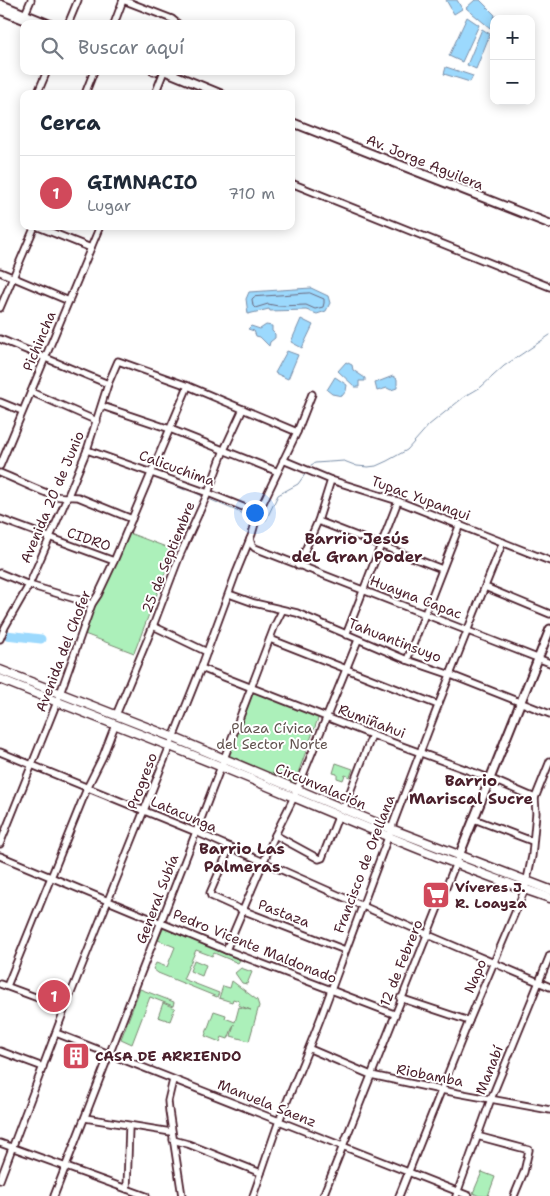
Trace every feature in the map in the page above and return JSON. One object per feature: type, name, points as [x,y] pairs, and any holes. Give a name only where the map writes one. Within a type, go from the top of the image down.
[{"type":"main road","name":"Circunvalación","points":[[0,670],[224,758],[296,793],[338,817],[390,833],[526,885],[550,898]]},
{"type":"main road","name":"Circunvalación","points":[[0,679],[220,766],[343,810],[390,833]]},
{"type":"main road","name":"Circunvalación","points":[[526,885],[550,890]]},
{"type":"street","points":[[25,14],[31,0]]},
{"type":"street","points":[[70,20],[78,0]]},
{"type":"street","points":[[116,20],[123,0],[173,20]]},
{"type":"street","points":[[0,4],[39,20]]},
{"type":"street","points":[[0,10],[25,20]]},
{"type":"street","points":[[39,90],[45,75]]},
{"type":"street","points":[[87,90],[92,75]]},
{"type":"street","points":[[157,90],[162,75]]},
{"type":"street","points":[[174,75],[211,90]]},
{"type":"street","name":"Av. Jorge Aguilera","points":[[295,124],[550,224]]},
{"type":"street","points":[[295,185],[550,288]]},
{"type":"street","points":[[0,308],[34,230]]},
{"type":"street","points":[[46,230],[91,248]]},
{"type":"street","name":"Pichincha","points":[[0,465],[98,230]]},
{"type":"street","points":[[0,272],[69,302]]},
{"type":"street","points":[[0,339],[108,384]]},
{"type":"street","name":"Avenida 20 de Junio","points":[[0,639],[2,626],[30,585],[86,450],[108,384],[118,362],[188,386]]},
{"type":"street","points":[[188,386],[297,432]]},
{"type":"street","name":"Avenida del Chofer","points":[[0,844],[57,702],[92,604],[114,561],[188,386]]},
{"type":"street","points":[[30,392],[97,421]]},
{"type":"street","name":"Progreso","points":[[0,1180],[65,1008],[201,668],[258,513],[276,471],[297,432],[312,394]]},
{"type":"street","points":[[0,402],[22,411]]},
{"type":"street","points":[[102,406],[170,429],[276,471]]},
{"type":"street","name":"25 de Septiembre","points":[[116,715],[180,555],[243,409]]},
{"type":"street","name":"Calicuchima","points":[[86,450],[151,472],[258,513]]},
{"type":"street","name":"Tupac Yupanqui","points":[[283,460],[331,480],[398,501],[460,524],[550,561]]},
{"type":"street","points":[[0,473],[54,496],[78,497],[132,519]]},
{"type":"street","points":[[298,566],[318,521],[331,480]]},
{"type":"street","points":[[346,635],[398,501]]},
{"type":"street","name":"CIDRO","points":[[0,519],[114,561]]},
{"type":"street","points":[[318,521],[442,569]]},
{"type":"street","points":[[408,660],[460,524]]},
{"type":"street","points":[[244,553],[255,548],[250,539]]},
{"type":"street","name":"Francisco de Orellana","points":[[253,1196],[279,1122],[310,1049],[419,752],[503,542]]},
{"type":"street","name":"Huayna Capac","points":[[255,548],[298,566],[426,613],[550,663]]},
{"type":"street","points":[[0,573],[30,585],[92,604]]},
{"type":"street","points":[[484,587],[550,614]]},
{"type":"street","name":"Tahuantinsuyo","points":[[229,594],[304,616],[408,660],[451,674],[550,714]]},
{"type":"street","name":"General Subía","points":[[55,1196],[220,766],[282,611]]},
{"type":"street","points":[[153,626],[206,652]]},
{"type":"street","name":"12 de Febrero","points":[[323,1196],[400,998],[550,628]]},
{"type":"street","points":[[270,639],[438,705]]},
{"type":"street","points":[[226,950],[275,835],[296,793],[358,640]]},
{"type":"street","name":"Rumiñahui","points":[[201,668],[372,735],[489,778],[535,798]]},
{"type":"street","points":[[7,986],[88,786],[103,756],[115,725]]},
{"type":"street","points":[[343,810],[372,735]]},
{"type":"street","name":"Latacunga","points":[[0,752],[88,786],[196,832],[550,987]]},
{"type":"street","name":"Napo","points":[[399,1196],[526,885],[532,856],[536,813],[535,798],[550,761]]},
{"type":"street","points":[[275,835],[319,859],[322,858],[338,817]]},
{"type":"street","points":[[474,819],[532,841]]},
{"type":"street","name":"Pastaza","points":[[230,847],[210,893],[211,896],[345,950]]},
{"type":"street","name":"Pedro Vicente Maldonado","points":[[0,856],[226,950],[394,1014]]},
{"type":"street","name":"Manabí","points":[[457,1194],[491,1099],[550,955]]},
{"type":"street","points":[[0,984],[65,1008]]},
{"type":"street","points":[[400,998],[469,1021]]},
{"type":"street","name":"Manuela Saenz","points":[[56,1033],[342,1146],[457,1194],[469,1196]]},
{"type":"street","name":"Riobamba","points":[[310,1049],[370,1075],[550,1110]]},
{"type":"street","points":[[0,1051],[43,1067]]},
{"type":"street","points":[[173,1080],[168,1101],[171,1132],[182,1196]]},
{"type":"street","points":[[85,1118],[171,1132]]},
{"type":"street","points":[[127,1189],[129,1126]]},
{"type":"street","points":[[477,1136],[529,1150],[524,1172],[514,1196]]},
{"type":"street","points":[[173,1140],[188,1144],[261,1173]]},
{"type":"street","points":[[0,1143],[146,1196]]},
{"type":"green space","points":[[129,533],[174,550],[134,653],[82,633],[94,601],[101,595]]},
{"type":"green space","name":"Plaza Cívica del Sector Norte","points":[[251,689],[319,716],[294,784],[226,755]]},
{"type":"green space","points":[[336,763],[353,769],[350,777],[345,775],[343,780],[337,778],[337,774],[333,773]]},
{"type":"green space","points":[[164,927],[240,960],[238,963],[214,953],[212,956],[196,950],[183,979],[219,993],[217,997],[158,973],[153,969],[156,963],[167,967],[175,947],[158,940]]},
{"type":"green space","points":[[194,960],[206,965],[202,976],[190,971]]},
{"type":"green space","points":[[241,968],[252,972],[247,984],[242,983],[235,973]]},
{"type":"green space","points":[[232,981],[257,1000],[259,1006],[249,1041],[231,1036],[234,1024],[228,1039],[222,1037],[220,1042],[205,1036],[214,1011],[226,1015],[225,1018],[235,1022],[239,1007],[251,1010],[238,1005],[239,1001],[233,999],[232,1002],[219,998],[223,986],[230,988]]},
{"type":"green space","points":[[140,989],[174,1002],[173,1006],[150,997],[132,1044],[121,1039]]},
{"type":"green space","points":[[163,1003],[175,1008],[170,1021],[158,1017]]},
{"type":"green space","points":[[482,1172],[495,1177],[488,1196],[479,1196],[473,1193]]},
{"type":"water","points":[[446,0],[457,0],[462,9],[454,14]]},
{"type":"water","points":[[475,0],[480,0],[495,15],[490,15],[490,28],[466,8]]},
{"type":"water","points":[[467,17],[479,25],[462,62],[449,56]]},
{"type":"water","points":[[482,29],[490,34],[476,69],[467,65]]},
{"type":"water","points":[[446,67],[473,76],[470,82],[444,74]]},
{"type":"water","points":[[311,288],[328,296],[330,303],[326,311],[317,314],[306,310],[270,311],[269,309],[248,314],[246,299],[249,292]]},
{"type":"water","points":[[301,319],[313,325],[302,348],[291,342]]},
{"type":"water","points":[[266,325],[272,326],[272,331],[275,334],[275,338],[270,342],[269,346],[260,337],[256,336],[254,331],[248,329],[251,326],[260,329]]},
{"type":"water","points":[[287,351],[298,355],[288,379],[275,373]]},
{"type":"water","points":[[346,362],[352,365],[353,370],[365,378],[365,381],[359,381],[359,387],[355,387],[338,371]]},
{"type":"water","points":[[393,376],[397,379],[397,388],[377,391],[375,383]]},
{"type":"water","points":[[335,377],[347,385],[346,391],[342,396],[332,394],[327,390]]},
{"type":"waterway","points":[[311,465],[315,463],[344,461],[357,466],[368,467],[387,461],[407,450],[429,425],[464,397],[481,387],[504,366],[550,335]]},
{"type":"waterway","points":[[259,520],[266,520],[278,495],[298,484],[306,473]]},
{"type":"waterway","points":[[154,477],[185,490]]},
{"type":"waterway","points":[[194,492],[202,496]]},
{"type":"waterway","points":[[209,499],[253,518]]},
{"type":"waterway","points":[[6,635],[41,639]]},
{"type":"place","name":"Víveres J. R. Loayza","points":[[436,895]]},
{"type":"place","name":"GIMNACIO","points":[[54,996]]},
{"type":"place","name":"CASA DE ARRIENDO","points":[[76,1056]]},
{"type":"district","name":"Barrio Jesús deL Gran Poder","points":[[357,547]]},
{"type":"district","name":"Barrio Mariscal Sucre","points":[[471,789]]},
{"type":"district","name":"Barrio Las Palmeras","points":[[242,857]]}]
